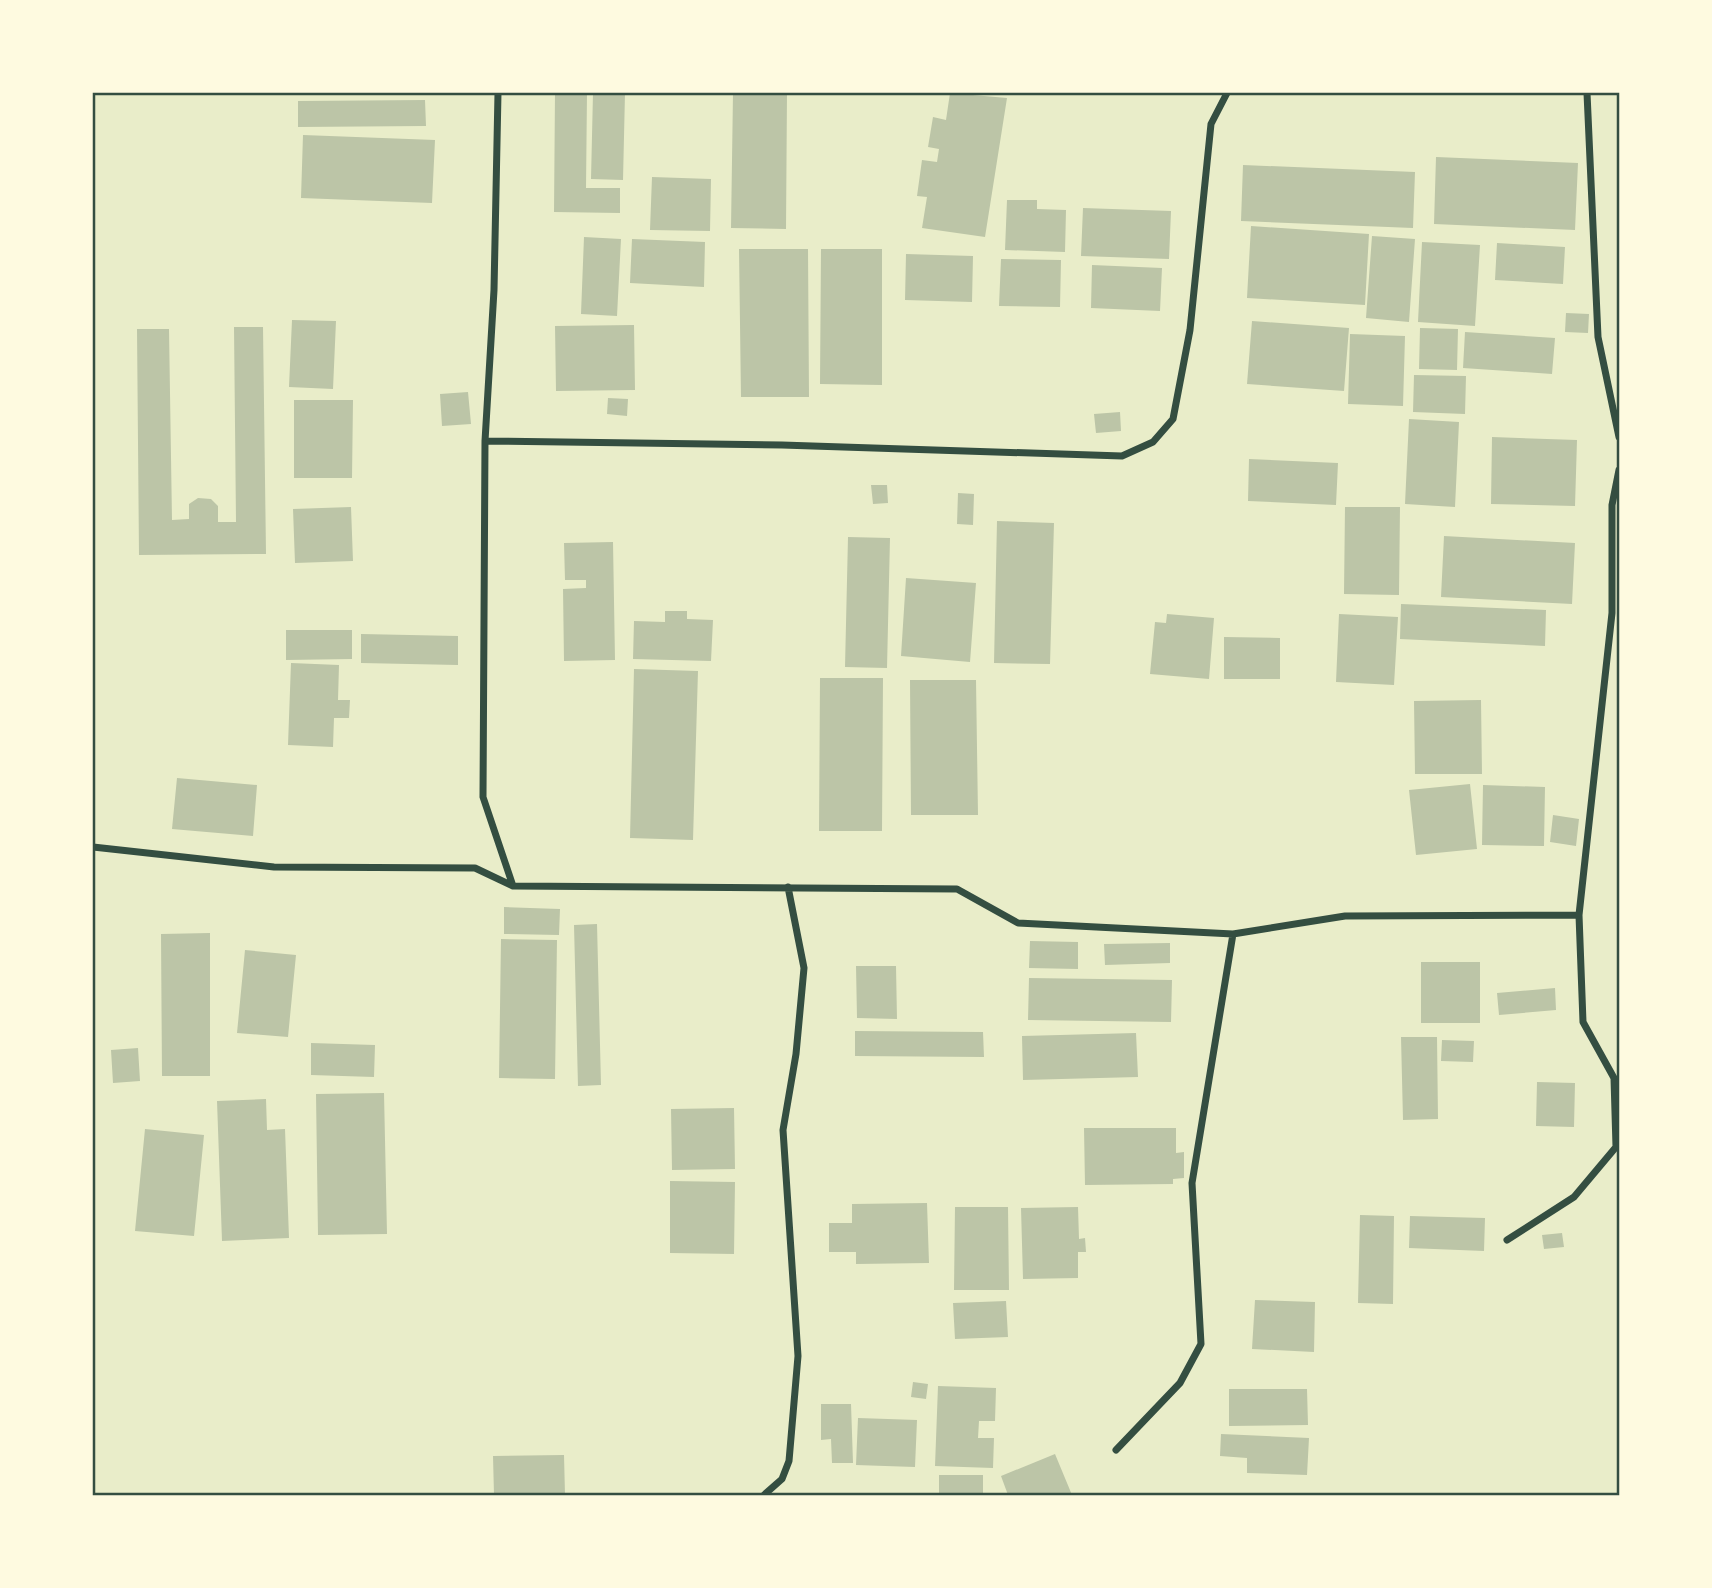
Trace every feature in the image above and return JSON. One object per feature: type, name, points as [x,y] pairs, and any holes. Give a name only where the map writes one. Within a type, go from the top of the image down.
[{"type":"street","points":[[498,93],[494,290],[485,441],[483,797],[513,886]]},
{"type":"street","points":[[485,441],[782,445],[1122,456],[1153,442],[1173,419],[1190,330],[1211,124],[1227,93]]},
{"type":"street","points":[[1587,93],[1598,337],[1619,437]]},
{"type":"street","points":[[1507,1240],[1574,1197],[1616,1147],[1614,1078],[1583,1022],[1579,915],[1616,615],[1612,505],[1619,471]]},
{"type":"street","points":[[93,848],[274,867],[474,868],[513,886],[957,889],[1018,923],[1233,934],[1346,916],[1579,915]]},
{"type":"street","points":[[764,1495],[782,1479],[789,1461],[798,1356],[783,1130],[796,1054],[804,968],[788,887]]},
{"type":"street","points":[[1115,1450],[1180,1383],[1200,1344],[1192,1183],[1233,934]]},
{"type":"building","points":[[555,93],[587,93],[586,188],[620,188],[620,213],[554,212]]},
{"type":"building","points":[[593,93],[625,93],[623,180],[591,179]]},
{"type":"building","points":[[733,93],[787,93],[786,229],[731,228]]},
{"type":"building","points":[[950,93],[1007,98],[985,237],[922,228],[927,197],[917,196],[922,160],[937,162],[939,149],[928,147],[933,117],[946,120]]},
{"type":"building","points":[[425,100],[426,126],[298,127],[298,101]]},
{"type":"building","points":[[303,135],[435,140],[432,203],[301,198]]},
{"type":"building","points":[[1436,157],[1578,163],[1575,230],[1434,224]]},
{"type":"building","points":[[1243,165],[1415,172],[1413,228],[1241,221]]},
{"type":"building","points":[[652,177],[711,179],[710,231],[650,230]]},
{"type":"building","points":[[1007,200],[1037,200],[1037,209],[1066,210],[1065,252],[1005,250]]},
{"type":"building","points":[[1083,208],[1171,211],[1169,259],[1081,256]]},
{"type":"building","points":[[1251,226],[1369,234],[1365,305],[1247,298]]},
{"type":"building","points":[[1372,236],[1415,239],[1409,322],[1366,318]]},
{"type":"building","points":[[584,237],[621,239],[617,316],[581,314]]},
{"type":"building","points":[[632,239],[705,242],[704,287],[630,283]]},
{"type":"building","points":[[1422,242],[1480,245],[1475,326],[1418,322]]},
{"type":"building","points":[[1497,243],[1565,247],[1563,284],[1495,280]]},
{"type":"building","points":[[739,249],[808,249],[809,397],[741,397]]},
{"type":"building","points":[[821,249],[882,249],[882,385],[820,384]]},
{"type":"building","points":[[906,254],[973,256],[972,302],[905,300]]},
{"type":"building","points":[[1001,259],[1061,260],[1060,307],[999,306]]},
{"type":"building","points":[[1092,265],[1162,268],[1160,311],[1091,308]]},
{"type":"building","points":[[1566,313],[1589,314],[1588,333],[1565,332]]},
{"type":"building","points":[[292,320],[336,321],[333,389],[289,387]]},
{"type":"building","points":[[1252,321],[1349,328],[1344,391],[1247,384]]},
{"type":"building","points":[[634,325],[635,390],[556,391],[555,326]]},
{"type":"building","points":[[234,327],[263,327],[266,554],[139,555],[137,329],[169,329],[172,520],[189,519],[189,504],[198,498],[211,499],[218,506],[218,522],[236,522]]},
{"type":"building","points":[[1420,328],[1458,329],[1457,370],[1419,369]]},
{"type":"building","points":[[1465,332],[1555,338],[1552,374],[1463,368]]},
{"type":"building","points":[[1350,334],[1405,336],[1403,406],[1348,404]]},
{"type":"building","points":[[1414,375],[1466,376],[1465,414],[1413,412]]},
{"type":"building","points":[[468,392],[471,424],[442,426],[440,394]]},
{"type":"building","points":[[608,398],[628,399],[627,416],[607,414]]},
{"type":"building","points":[[294,400],[353,400],[352,478],[294,478]]},
{"type":"building","points":[[1120,412],[1121,431],[1096,433],[1094,414]]},
{"type":"building","points":[[1409,419],[1459,422],[1455,507],[1405,504]]},
{"type":"building","points":[[1492,437],[1577,440],[1575,506],[1491,504]]},
{"type":"building","points":[[1249,459],[1338,463],[1336,505],[1248,501]]},
{"type":"building","points":[[871,485],[887,485],[888,503],[873,504]]},
{"type":"building","points":[[958,493],[974,494],[973,525],[957,524]]},
{"type":"building","points":[[351,507],[353,561],[295,563],[293,509]]},
{"type":"building","points":[[1345,507],[1400,507],[1399,595],[1344,594]]},
{"type":"building","points":[[997,521],[1054,523],[1050,664],[994,663]]},
{"type":"building","points":[[1444,536],[1575,543],[1572,604],[1441,597]]},
{"type":"building","points":[[848,537],[890,538],[887,668],[845,667]]},
{"type":"building","points":[[613,542],[615,660],[564,661],[563,589],[586,588],[586,580],[565,580],[564,543]]},
{"type":"building","points":[[906,578],[976,583],[970,662],[901,656]]},
{"type":"building","points":[[1401,604],[1546,610],[1545,646],[1400,639]]},
{"type":"building","points":[[665,611],[687,611],[687,619],[713,620],[711,661],[633,659],[634,621],[665,622]]},
{"type":"building","points":[[1167,614],[1214,618],[1209,679],[1150,674],[1155,622],[1166,623]]},
{"type":"building","points":[[1339,614],[1398,617],[1394,685],[1336,682]]},
{"type":"building","points":[[286,630],[352,630],[352,659],[286,660]]},
{"type":"building","points":[[361,634],[458,636],[458,665],[361,663]]},
{"type":"building","points":[[1224,637],[1280,638],[1280,679],[1224,679]]},
{"type":"building","points":[[291,663],[339,665],[338,700],[350,700],[349,718],[334,718],[333,747],[288,745]]},
{"type":"building","points":[[634,669],[698,671],[693,840],[630,838]]},
{"type":"building","points":[[820,678],[883,678],[882,831],[819,831]]},
{"type":"building","points":[[910,680],[976,680],[978,815],[911,815]]},
{"type":"building","points":[[1481,700],[1482,774],[1415,774],[1414,701]]},
{"type":"building","points":[[177,778],[257,785],[253,836],[172,829]]},
{"type":"building","points":[[1470,784],[1477,849],[1416,855],[1409,790]]},
{"type":"building","points":[[1483,785],[1545,787],[1544,846],[1482,845]]},
{"type":"building","points":[[1553,815],[1579,819],[1576,846],[1550,842]]},
{"type":"building","points":[[504,907],[560,909],[559,935],[504,934]]},
{"type":"building","points":[[597,924],[601,1085],[578,1086],[574,925]]},
{"type":"building","points":[[210,933],[210,1076],[162,1076],[161,934]]},
{"type":"building","points":[[501,939],[557,940],[555,1079],[499,1078]]},
{"type":"building","points":[[1030,941],[1078,942],[1078,969],[1029,968]]},
{"type":"building","points":[[1170,943],[1170,963],[1105,965],[1104,944]]},
{"type":"building","points":[[245,950],[296,955],[288,1037],[237,1033]]},
{"type":"building","points":[[1421,962],[1480,962],[1480,1023],[1421,1023]]},
{"type":"building","points":[[856,966],[896,966],[897,1019],[857,1018]]},
{"type":"building","points":[[1029,978],[1172,980],[1171,1022],[1028,1020]]},
{"type":"building","points":[[1555,988],[1556,1010],[1499,1015],[1497,993]]},
{"type":"building","points":[[855,1031],[983,1032],[984,1057],[855,1056]]},
{"type":"building","points":[[1136,1033],[1138,1077],[1023,1080],[1022,1036]]},
{"type":"building","points":[[1401,1037],[1437,1037],[1438,1119],[1403,1120]]},
{"type":"building","points":[[1442,1040],[1474,1041],[1473,1062],[1441,1061]]},
{"type":"building","points":[[311,1043],[375,1045],[374,1077],[311,1075]]},
{"type":"building","points":[[138,1048],[140,1081],[113,1083],[111,1050]]},
{"type":"building","points":[[1537,1082],[1575,1083],[1574,1127],[1536,1126]]},
{"type":"building","points":[[384,1093],[387,1234],[318,1235],[316,1094]]},
{"type":"building","points":[[266,1099],[267,1130],[285,1129],[289,1238],[222,1241],[217,1101]]},
{"type":"building","points":[[734,1108],[735,1169],[672,1170],[671,1109]]},
{"type":"building","points":[[1084,1128],[1176,1128],[1176,1153],[1184,1152],[1184,1178],[1173,1179],[1173,1184],[1085,1185]]},
{"type":"building","points":[[145,1129],[204,1135],[194,1236],[135,1231]]},
{"type":"building","points":[[670,1181],[735,1182],[734,1254],[670,1253]]},
{"type":"building","points":[[927,1203],[929,1263],[856,1264],[856,1252],[829,1252],[829,1223],[852,1223],[852,1204]]},
{"type":"building","points":[[955,1207],[1008,1207],[1009,1290],[954,1290]]},
{"type":"building","points":[[1078,1207],[1079,1239],[1085,1238],[1086,1252],[1078,1252],[1078,1278],[1023,1279],[1021,1208]]},
{"type":"building","points":[[1360,1215],[1394,1216],[1393,1304],[1358,1303]]},
{"type":"building","points":[[1410,1216],[1485,1218],[1484,1251],[1409,1248]]},
{"type":"building","points":[[1562,1233],[1564,1247],[1544,1249],[1542,1235]]},
{"type":"building","points":[[1255,1300],[1315,1302],[1314,1352],[1252,1349]]},
{"type":"building","points":[[1006,1301],[1008,1337],[955,1339],[953,1303]]},
{"type":"building","points":[[913,1382],[928,1384],[926,1399],[911,1397]]},
{"type":"building","points":[[938,1386],[996,1388],[995,1421],[979,1421],[978,1438],[994,1438],[993,1468],[935,1466]]},
{"type":"building","points":[[1229,1389],[1307,1389],[1308,1425],[1229,1426]]},
{"type":"building","points":[[821,1404],[851,1404],[853,1463],[832,1463],[831,1439],[821,1440]]},
{"type":"building","points":[[858,1418],[917,1420],[915,1467],[856,1465]]},
{"type":"building","points":[[1221,1434],[1309,1438],[1307,1475],[1247,1473],[1247,1458],[1220,1456]]},
{"type":"building","points":[[1055,1454],[1072,1495],[1008,1495],[1001,1476]]},
{"type":"building","points":[[564,1455],[565,1495],[494,1495],[493,1456]]},
{"type":"building","points":[[939,1475],[983,1475],[983,1495],[939,1495]]}]
